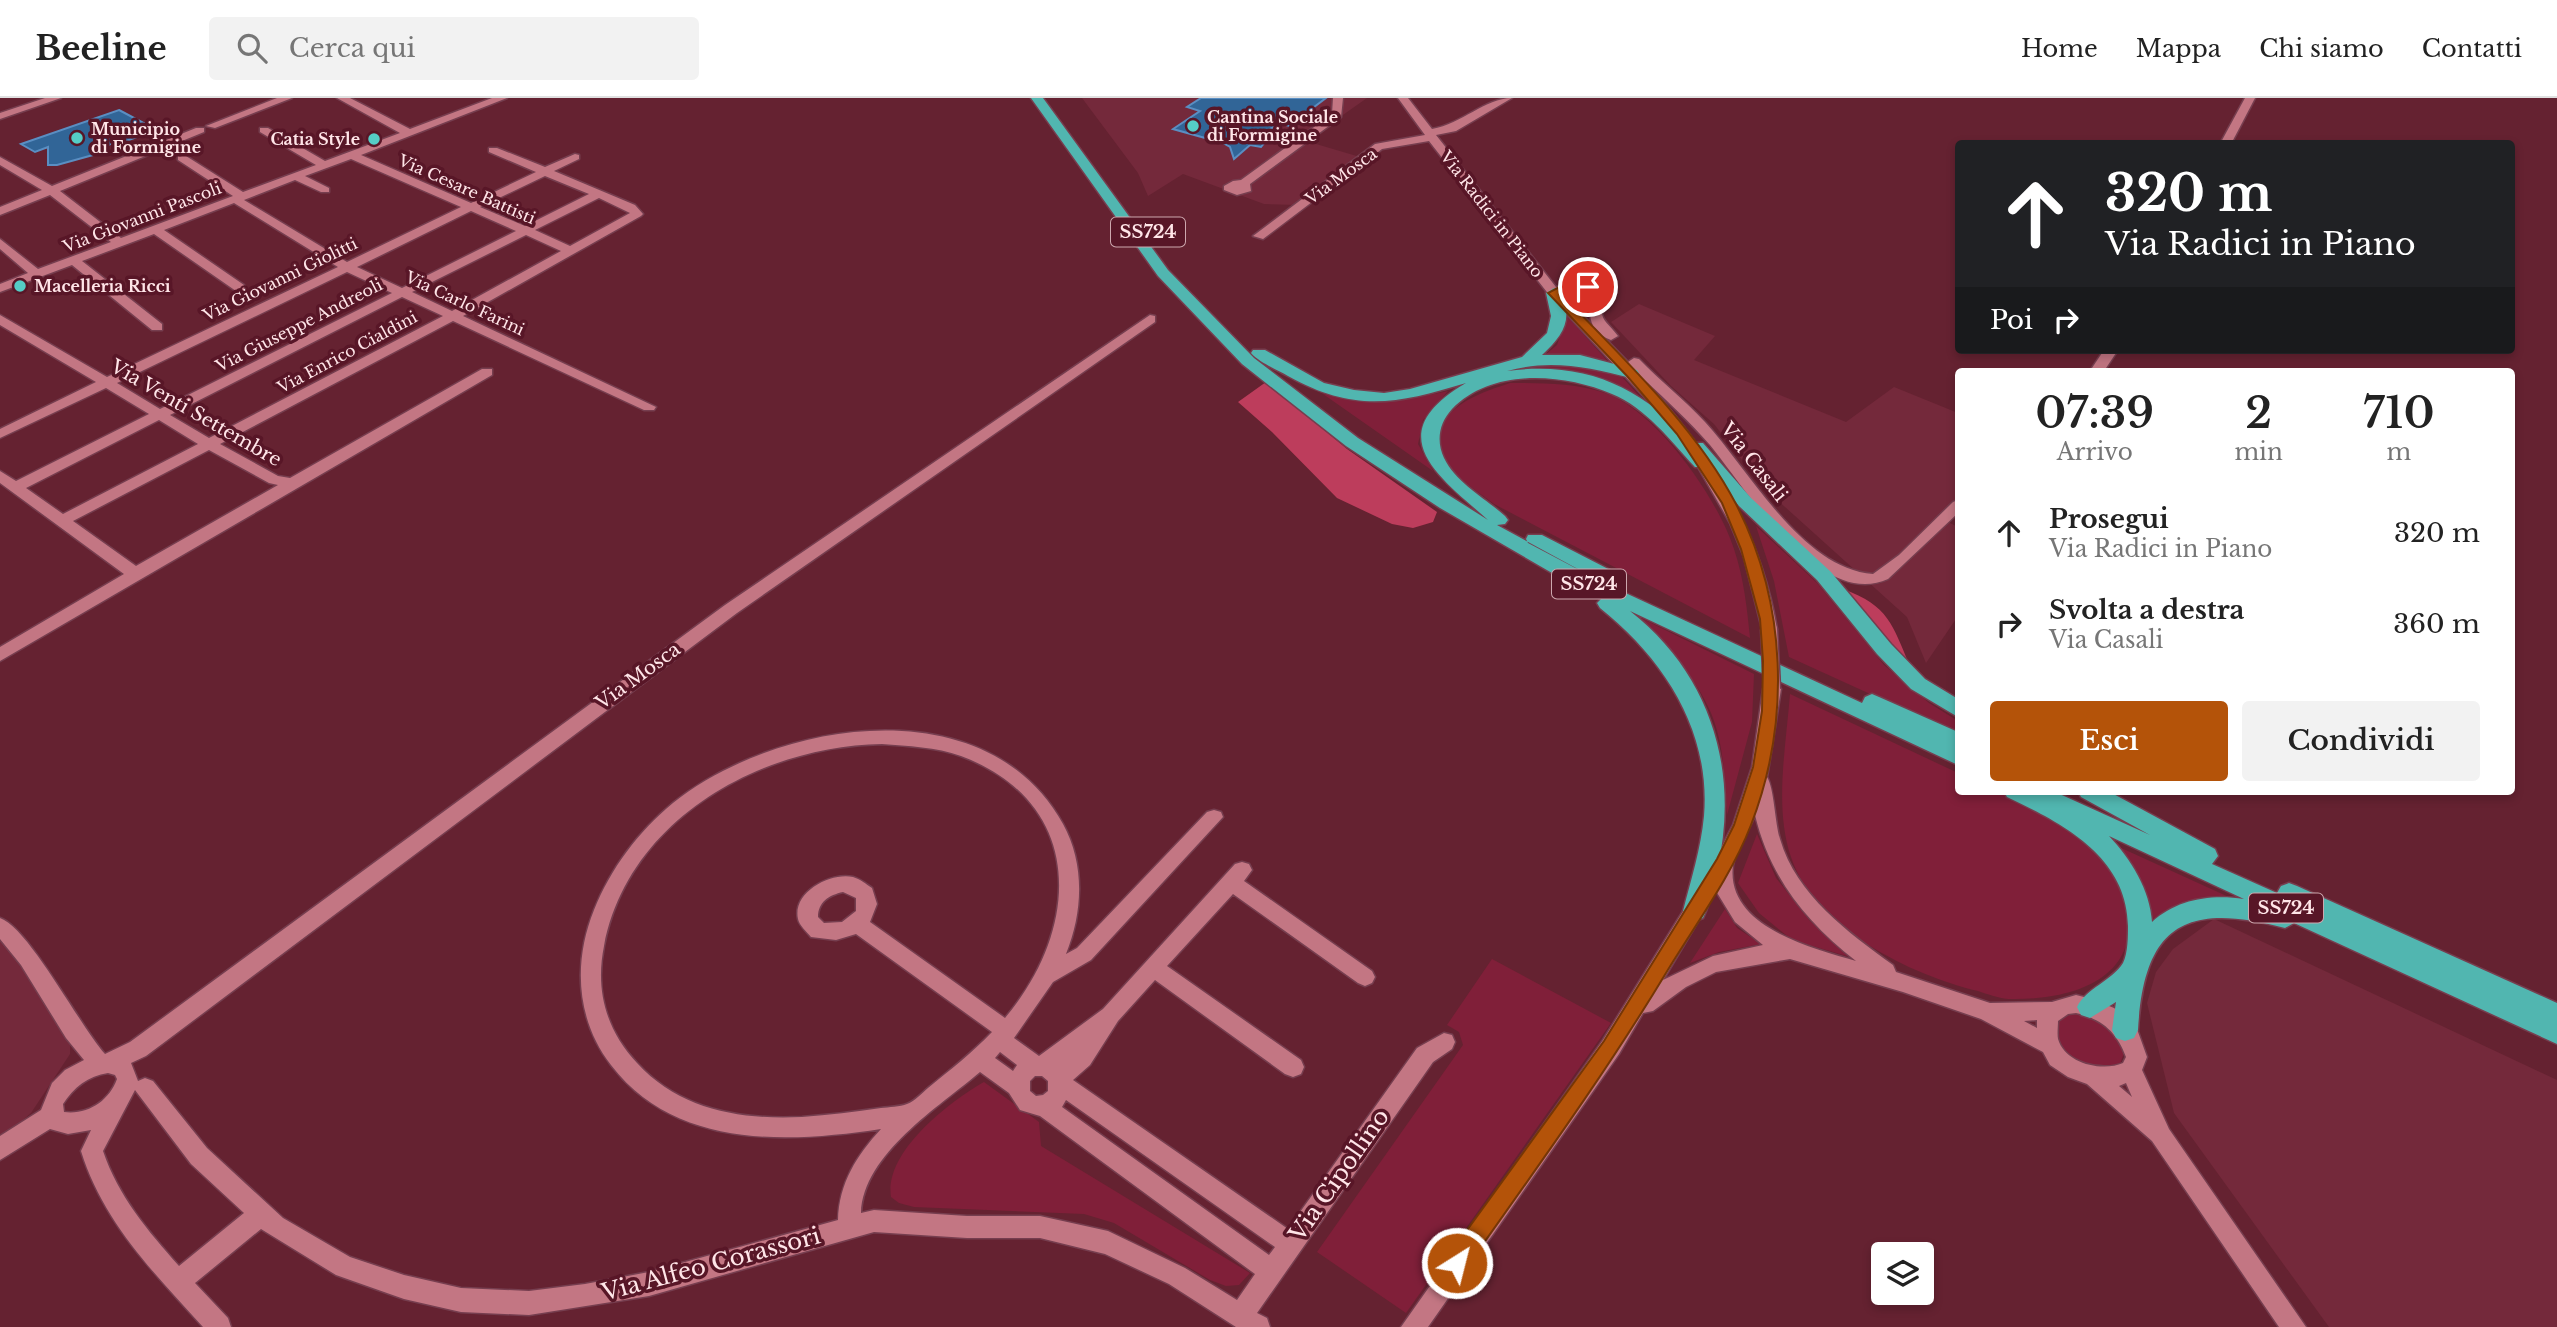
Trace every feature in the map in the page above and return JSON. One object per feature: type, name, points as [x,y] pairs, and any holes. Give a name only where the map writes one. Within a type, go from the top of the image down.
[{"type":"highway","points":[[1037,98],[1163,273],[1253,357],[1318,386],[1354,396],[1384,398],[1412,394],[1528,360],[1580,360],[1631,373]]},
{"type":"highway","name":"SS724","points":[[1051,98],[1174,269],[1253,357],[1352,442],[1446,504],[1566,573],[1955,758]]},
{"type":"highway","points":[[1528,360],[1555,334],[1559,316],[1554,293]]},
{"type":"highway","name":"SS724","points":[[1253,357],[1366,437],[1499,520],[1663,607],[1955,740]]},
{"type":"highway","points":[[1499,520],[1450,479],[1436,461],[1429,440],[1433,421],[1444,405],[1456,394],[1490,380],[1544,374],[1581,378],[1618,390],[1643,404],[1701,463]]},
{"type":"highway","points":[[1682,432],[1713,461],[1745,502],[1824,576],[1884,649],[1918,684],[1955,707]]},
{"type":"highway","points":[[1566,573],[1628,618],[1655,645],[1679,675],[1696,712],[1709,753],[1715,786],[1714,820],[1695,911]]},
{"type":"highway","points":[[2023,795],[2080,825],[2109,850],[2127,876],[2138,903],[2140,930],[2125,1030]]},
{"type":"highway","name":"SS724","points":[[2041,795],[2506,1010],[2550,1020]]},
{"type":"highway","name":"SS724","points":[[2076,795],[2550,1020]]},
{"type":"highway","points":[[2096,795],[2207,856]]},
{"type":"highway","points":[[2090,1007],[2112,992],[2161,928],[2178,915],[2202,909],[2228,907],[2291,919],[2479,1006],[2506,1010]]},
{"type":"street","points":[[0,116],[56,98]]},
{"type":"street","points":[[0,211],[203,127],[287,98]]},
{"type":"street","points":[[342,98],[410,133]]},
{"type":"street","name":"Via Giovanni Pascoli","points":[[0,288],[502,98]]},
{"type":"street","points":[[1243,184],[1337,115],[1338,98]]},
{"type":"street","name":"Via Radici in Piano","points":[[1403,98],[1554,293],[1631,373],[1682,432],[1728,503],[1748,549],[1769,629],[1772,689],[1761,767]]},
{"type":"street","name":"Via Mosca","points":[[1259,236],[1379,146],[1452,129],[1507,98]]},
{"type":"street","points":[[2227,140],[2250,98]]},
{"type":"street","points":[[264,130],[324,165]]},
{"type":"street","points":[[1280,146],[1292,149]]},
{"type":"street","points":[[493,150],[598,194]]},
{"type":"street","name":"Via Cesare Battisti","points":[[351,155],[572,251]]},
{"type":"street","name":"Via Giovanni Giolitti","points":[[0,434],[575,157]]},
{"type":"street","name":"Via Carlo Farini","points":[[182,158],[347,267],[649,407]]},
{"type":"street","points":[[0,160],[51,191],[119,242]]},
{"type":"street","points":[[295,176],[325,190]]},
{"type":"street","name":"Via Enrico Cialdini","points":[[63,520],[451,317],[572,251],[630,214],[598,194]]},
{"type":"street","name":"Via Giuseppe Andreoli","points":[[16,488],[598,194]]},
{"type":"street","points":[[155,229],[240,288]]},
{"type":"street","points":[[0,243],[36,274]]},
{"type":"street","points":[[73,260],[157,327]]},
{"type":"street","name":"Via Casali","points":[[1554,293],[1565,287],[1576,286],[1599,291],[1601,298],[1594,312],[1600,324],[1639,366],[1702,426],[1767,512],[1833,570],[1859,579],[1874,580],[1885,576],[1955,508]]},
{"type":"street","name":"Via Venti Settembre","points":[[0,318],[209,444],[274,480],[291,483],[487,372]]},
{"type":"street","name":"Via Mosca","points":[[112,1066],[720,617],[1150,319]]},
{"type":"street","points":[[0,476],[132,569],[132,576]]},
{"type":"street","points":[[0,654],[291,483]]},
{"type":"street","points":[[849,1227],[848,1215],[856,1179],[884,1142],[979,1059],[1003,1035],[1030,1003],[1048,975],[1065,932],[1070,890],[1065,851],[1049,816],[1025,787],[994,764],[956,747],[914,738],[869,736],[823,742],[776,755],[731,775],[689,801],[656,830],[628,863],[607,899],[593,937],[589,977],[595,1015],[611,1050],[637,1080],[676,1106],[725,1123],[780,1128],[823,1128],[917,1113]]},
{"type":"street","points":[[1413,1327],[1630,1019],[1723,863],[1742,825],[1761,767]]},
{"type":"street","points":[[1761,767],[1761,803],[1767,834],[1780,865],[1797,893],[1824,923],[1853,948],[1903,983]]},
{"type":"street","points":[[1048,975],[1084,954],[1214,817]]},
{"type":"street","points":[[1723,863],[1724,887],[1741,916],[1761,934],[1790,950],[1903,983],[1988,1012],[2050,1045],[2069,1066],[2096,1079],[2161,1136]]},
{"type":"street","points":[[1018,1087],[1026,1072],[1051,1074],[1082,1058],[1111,1014],[1237,876],[1365,976]]},
{"type":"street","points":[[857,924],[1051,1074],[1290,1244]]},
{"type":"street","points":[[0,926],[31,958],[82,1045],[112,1066],[127,1086],[115,1103],[92,1151]]},
{"type":"street","points":[[1630,1019],[1664,989],[1693,971],[1737,957],[1790,950]]},
{"type":"street","points":[[1152,967],[1293,1067]]},
{"type":"street","points":[[1988,1012],[2053,1011],[2076,1004],[2104,1012],[2125,1030],[2136,1052],[2131,1071],[2161,1136],[2294,1327]]},
{"type":"street","points":[[2050,1045],[2045,1026],[2053,1011]]},
{"type":"street","name":"Via Cipollino","points":[[1249,1321],[1272,1270],[1290,1244],[1425,1055],[1444,1042]]},
{"type":"street","points":[[76,1074],[82,1045]]},
{"type":"street","points":[[979,1059],[1018,1087],[1024,1102],[1042,1105],[1272,1270]]},
{"type":"street","points":[[112,1066],[76,1074],[59,1090],[51,1107],[52,1115],[57,1121],[77,1124],[97,1117],[115,1103]]},
{"type":"street","points":[[2096,1079],[2122,1077],[2131,1071]]},
{"type":"street","points":[[1042,1105],[1057,1095],[1051,1074]]},
{"type":"street","name":"Via Alfeo Corassori","points":[[145,1088],[199,1156],[260,1214],[344,1267],[392,1283],[461,1300],[529,1303],[649,1284],[874,1221],[967,1227],[1040,1227],[1108,1243],[1177,1276],[1249,1321]]},
{"type":"street","points":[[0,1149],[52,1115]]},
{"type":"street","points":[[77,1124],[81,1141],[92,1151],[114,1203],[219,1327]]},
{"type":"street","points":[[179,1281],[260,1214]]},
{"type":"shaded area","points":[[1082,98],[1367,98],[1306,141],[1360,157],[1298,205],[1264,204],[1183,174],[1148,196],[1138,173]]},
{"type":"shaded area","points":[[1639,304],[1715,336],[1694,360],[1846,422],[1894,387],[1955,412],[1955,516],[1948,522],[1955,526],[1955,620],[1926,663],[1907,617],[1764,488],[1714,424],[1671,386],[1611,322]]},
{"type":"shaded area","points":[[1567,316],[1611,365],[1545,355],[1557,345]]},
{"type":"shaded area","points":[[1540,365],[1590,366],[1622,377],[1642,399],[1590,379],[1493,377]]},
{"type":"shaded area","points":[[1266,382],[1347,449],[1437,512],[1433,522],[1413,528],[1392,524],[1337,498],[1272,432],[1238,402]]},
{"type":"shaded area","points":[[1510,383],[1570,385],[1605,393],[1625,403],[1664,437],[1700,482],[1726,529],[1740,571],[1750,638],[1494,504],[1448,466],[1441,446],[1440,433],[1444,421],[1474,397]]},
{"type":"shaded area","points":[[1448,391],[1423,420],[1418,444],[1433,471],[1323,394],[1386,400]]},
{"type":"shaded area","points":[[1756,526],[1817,583],[1884,665],[1929,703],[1955,719],[1955,733],[1789,657],[1774,581]]},
{"type":"shaded area","points":[[1843,589],[1870,602],[1887,618],[1910,666]]},
{"type":"shaded area","points":[[1639,617],[1754,674],[1752,722],[1727,815],[1721,750],[1711,713],[1688,674]]},
{"type":"shaded area","points":[[1790,694],[1955,772],[1955,795],[2008,795],[2035,807],[2066,826],[2091,846],[2121,890],[2128,919],[2127,943],[2118,962],[2103,977],[2083,988],[2060,995],[2008,999],[1952,984],[1895,960],[1868,945],[1843,926],[1820,906],[1803,882],[1791,857],[1786,838],[1783,777]]},
{"type":"shaded area","points":[[1757,834],[1776,878],[1810,921],[1850,957],[1792,940],[1759,913],[1738,883]]},
{"type":"shaded area","points":[[2119,847],[2242,903],[2155,925],[2141,884]]},
{"type":"shaded area","points":[[1725,909],[1737,928],[1761,944],[1719,952],[1690,963]]},
{"type":"shaded area","points":[[2214,919],[2557,1080],[2557,1327],[2329,1327],[2174,1113],[2147,1003],[2156,972],[2173,949]]},
{"type":"shaded area","points":[[0,939],[27,965],[70,1038],[70,1054],[31,1113],[0,1140]]},
{"type":"shaded area","points":[[1492,959],[1611,1023],[1406,1313],[1317,1252],[1463,1045],[1459,1032],[1447,1025]]},
{"type":"shaded area","points":[[2074,1012],[2107,1022],[2125,1050],[2119,1067],[2110,1071],[2075,1063],[2057,1045],[2057,1019]]},
{"type":"shaded area","points":[[984,1082],[1039,1122],[1041,1146],[1250,1273],[1239,1285],[1226,1286],[1210,1280],[1114,1223],[1084,1214],[914,1207],[899,1203],[891,1197],[892,1180],[908,1146],[937,1115]]},
{"type":"building","name":"Cantina Sociale di Formigine","points":[[1201,98],[1326,98],[1289,126],[1279,123],[1263,134],[1265,142],[1261,147],[1250,145],[1234,159],[1230,147],[1223,143],[1173,129],[1200,111],[1187,107]]},
{"type":"building","name":"Municipio di Formigine","points":[[119,110],[157,130],[126,141],[120,138],[93,155],[57,165],[48,165],[48,147],[35,152],[21,144]]},
{"type":"place","name":"Cantina Sociale di Formigine","points":[[1193,126]]},
{"type":"place","name":"Municipio di Formigine","points":[[77,138]]},
{"type":"place","name":"Catia Style","points":[[374,139]]},
{"type":"place","name":"Macelleria Ricci","points":[[20,286]]},
{"type":"route","points":[[1457,1263],[1630,1019],[1723,863],[1742,825],[1761,767],[1770,711],[1772,689],[1768,619],[1748,549],[1728,503],[1682,432],[1631,373],[1554,293],[1565,287],[1588,287]]}]
